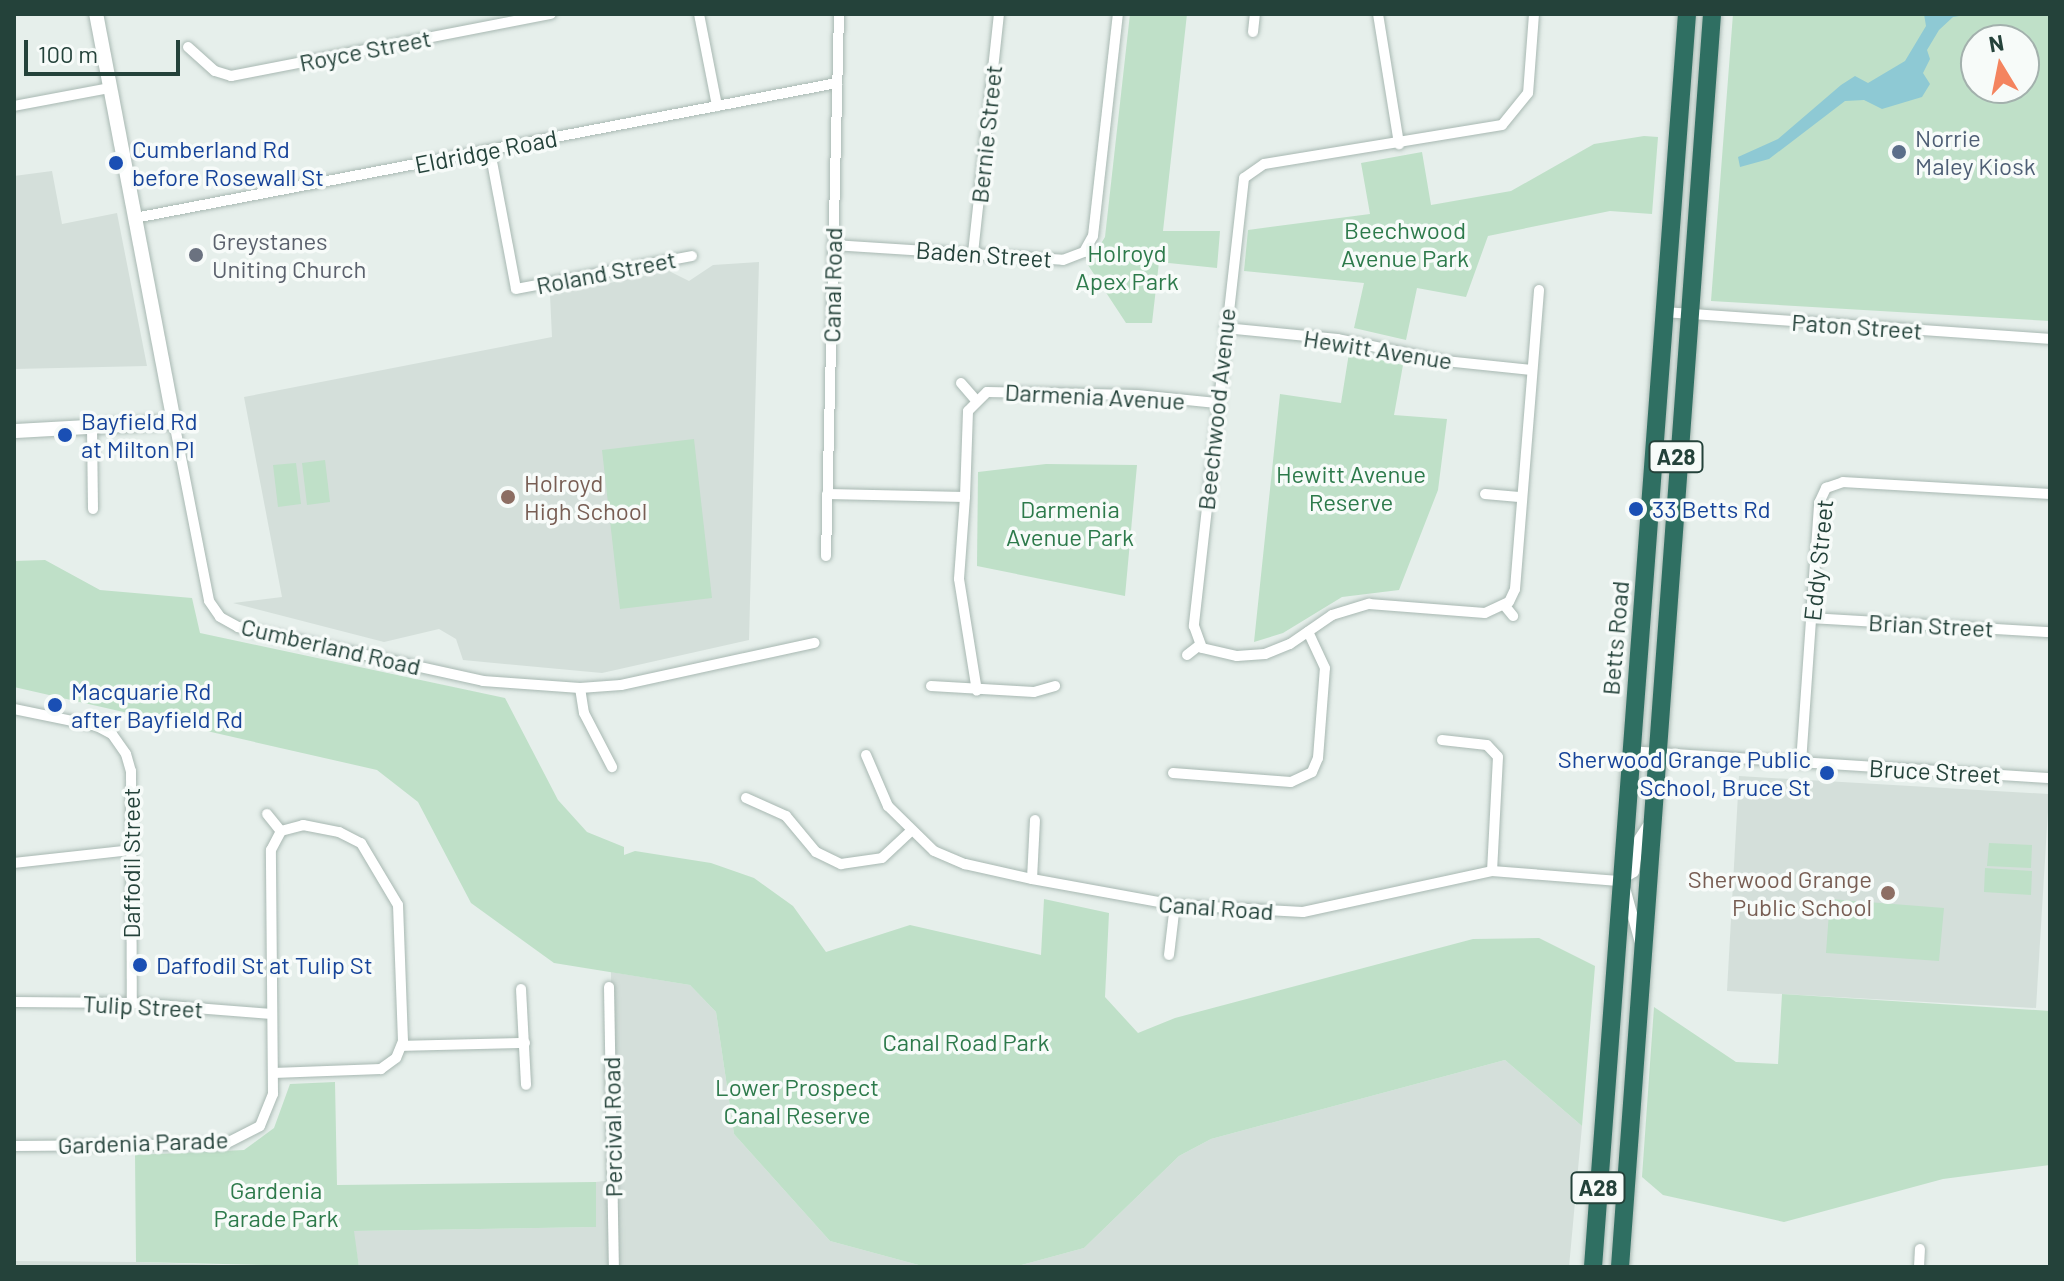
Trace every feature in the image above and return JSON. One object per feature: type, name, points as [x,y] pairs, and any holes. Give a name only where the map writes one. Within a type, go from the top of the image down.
[{"type":"highway","name":"Betts Road","points":[[1593,1267],[1619,881],[1687,14]]},
{"type":"highway","name":"Betts Road","points":[[1620,1267],[1640,943],[1686,314],[1712,14]]},
{"type":"street","name":"Cumberland Road","points":[[96,14],[208,597],[227,621],[483,681],[580,688],[621,685],[814,643]]},
{"type":"street","name":"Royce Street","points":[[188,47],[215,71],[231,76],[551,14]]},
{"type":"street","points":[[699,14],[717,106]]},
{"type":"street","name":"Canal Road","points":[[826,556],[839,14]]},
{"type":"street","name":"Bernie Street","points":[[973,253],[999,14]]},
{"type":"street","name":"Baden Street","points":[[833,245],[1063,260],[1090,245],[1118,14]]},
{"type":"street","points":[[1253,32],[1255,14]]},
{"type":"street","points":[[1378,14],[1399,144]]},
{"type":"street","name":"Beechwood Avenue","points":[[1200,645],[1194,626],[1244,170],[1264,164],[1497,128],[1513,118],[1528,93],[1534,14]]},
{"type":"street","name":"Eldridge Road","points":[[135,218],[837,83]]},
{"type":"street","points":[[14,106],[109,88]]},
{"type":"street","name":"Roland Street","points":[[490,151],[516,289],[692,256]]},
{"type":"street","points":[[1187,655],[1200,645],[1213,653],[1247,656],[1284,648],[1332,615],[1369,604],[1485,613],[1505,606],[1515,589],[1539,290]]},
{"type":"street","name":"Paton Street","points":[[1665,312],[2050,339]]},
{"type":"street","name":"Hewitt Avenue","points":[[1225,328],[1337,339],[1434,359],[1532,370]]},
{"type":"street","name":"Darmenia Avenue","points":[[961,383],[975,399]]},
{"type":"street","name":"Darmenia Avenue","points":[[977,691],[959,587],[967,417],[975,399],[995,391],[1137,395],[1217,403]]},
{"type":"street","points":[[14,431],[174,422]]},
{"type":"street","points":[[92,428],[93,509]]},
{"type":"street","name":"Eddy Street","points":[[1801,763],[1820,497],[1830,484],[2050,494]]},
{"type":"street","points":[[827,494],[965,497]]},
{"type":"street","points":[[1485,494],[1522,497]]},
{"type":"street","points":[[1505,606],[1513,616]]},
{"type":"street","name":"Brian Street","points":[[1811,618],[2050,632]]},
{"type":"street","points":[[1173,773],[1291,782],[1312,780],[1318,758],[1325,672],[1322,653],[1308,632]]},
{"type":"street","points":[[931,686],[1034,692],[1055,686]]},
{"type":"street","points":[[580,688],[584,713],[612,767]]},
{"type":"street","name":"Daffodil Street","points":[[14,709],[108,731],[130,765],[132,1003]]},
{"type":"street","points":[[1442,740],[1498,748],[1492,871]]},
{"type":"street","name":"Bruce Street","points":[[1629,751],[2050,778]]},
{"type":"street","name":"Canal Road","points":[[866,755],[879,792],[910,832],[965,864],[1175,905],[1303,912],[1492,871],[1619,881]]},
{"type":"street","points":[[746,798],[786,816],[816,852],[841,864],[882,858],[910,832]]},
{"type":"street","points":[[267,814],[281,831],[303,825],[339,832],[361,843],[375,859],[400,913],[402,1046],[392,1063],[376,1070],[273,1073]]},
{"type":"street","points":[[1032,879],[1035,820]]},
{"type":"street","points":[[1640,943],[1629,890],[1619,881],[1634,872],[1639,839],[1649,824]]},
{"type":"street","name":"Gardenia Parade","points":[[14,1146],[234,1142],[254,1131],[268,1113],[273,1073],[271,850],[281,831]]},
{"type":"street","points":[[14,863],[132,850]]},
{"type":"street","points":[[1169,955],[1175,905]]},
{"type":"street","name":"Percival Road","points":[[609,987],[614,1267]]},
{"type":"street","points":[[521,989],[526,1085]]},
{"type":"street","name":"Tulip Street","points":[[14,1002],[132,1003],[272,1014]]},
{"type":"street","points":[[402,1046],[525,1043]]},
{"type":"street","points":[[1919,1267],[1920,1249]]},
{"type":"shaded area","points":[[52,171],[62,224],[117,213],[147,366],[14,369],[14,176]]},
{"type":"shaded area","name":"Holroyd High School","points":[[759,262],[749,640],[602,673],[463,660],[456,639],[439,629],[384,642],[233,603],[282,597],[244,397],[552,337],[550,295],[669,271],[689,281],[713,265]]},
{"type":"shaded area","name":"Sherwood Grange Public School","points":[[1739,776],[2049,794],[2036,1008],[1727,991]]},
{"type":"shaded area","points":[[611,972],[690,985],[716,1012],[734,1134],[830,1241],[926,1267],[359,1267],[353,1231],[596,1227],[596,1182],[612,1180]]},
{"type":"shaded area","points":[[1505,1060],[1582,1126],[1569,1267],[1014,1267],[1084,1248],[1179,1156],[1211,1139]]},
{"type":"shaded area","points":[[14,1261],[136,1262],[275,1267],[14,1267]]},
{"type":"green space","name":"Holroyd Apex Park","points":[[1130,14],[1187,14],[1163,231],[1220,231],[1217,268],[1159,262],[1152,323],[1126,323],[1088,265],[1105,237]]},
{"type":"green space","points":[[1733,14],[2050,14],[2050,321],[1711,301]]},
{"type":"green space","name":"Beechwood Avenue Park","points":[[1644,136],[1658,137],[1652,214],[1610,211],[1488,236],[1466,297],[1417,288],[1406,340],[1354,328],[1364,283],[1244,271],[1248,230],[1370,214],[1361,163],[1422,152],[1431,205],[1511,191],[1594,144]]},
{"type":"green space","name":"Hewitt Avenue Reserve","points":[[1349,353],[1403,365],[1394,415],[1447,419],[1438,490],[1399,590],[1342,597],[1283,633],[1254,642],[1280,394],[1341,403]]},
{"type":"green space","points":[[694,439],[712,598],[620,609],[602,450]]},
{"type":"green space","points":[[325,460],[330,502],[307,505],[302,463]]},
{"type":"green space","points":[[296,463],[301,504],[278,507],[273,465]]},
{"type":"green space","name":"Darmenia Avenue Park","points":[[1046,464],[1137,465],[1125,596],[977,566],[978,472]]},
{"type":"green space","name":"Lower Prospect Canal Reserve","points":[[45,560],[100,590],[192,598],[200,633],[505,698],[558,800],[587,832],[624,847],[624,855],[635,851],[711,863],[754,878],[793,906],[826,952],[910,925],[1041,955],[1044,899],[1109,913],[1105,997],[1138,1033],[1175,1018],[1473,939],[1539,938],[1595,966],[1582,1126],[1505,1060],[1211,1139],[1179,1156],[1084,1248],[1014,1267],[926,1267],[830,1241],[734,1134],[716,1012],[690,985],[554,963],[471,903],[418,802],[377,770],[14,687],[14,561]]},
{"type":"green space","points":[[1989,843],[2032,845],[2031,868],[1987,866]]},
{"type":"green space","points":[[1985,868],[2032,871],[2031,895],[1984,892]]},
{"type":"green space","points":[[1830,899],[1944,908],[1939,961],[1826,953]]},
{"type":"green space","points":[[1782,994],[2050,1011],[2050,1165],[1943,1179],[1784,1222],[1663,1195],[1642,1177],[1654,1007],[1736,1062],[1778,1064]]},
{"type":"green space","name":"Gardenia Parade Park","points":[[335,1082],[337,1185],[596,1182],[596,1227],[354,1231],[359,1267],[136,1262],[135,1155],[244,1150],[274,1128],[290,1084]]},
{"type":"water","points":[[1924,14],[1971,14],[1953,17],[1939,30],[1927,50],[1930,59],[1923,73],[1930,84],[1922,97],[1882,109],[1864,100],[1845,101],[1769,159],[1740,167],[1738,157],[1778,139],[1855,76],[1868,83],[1905,61],[1926,26]]},
{"type":"place","name":"Norrie Maley Kiosk","points":[[1899,152]]},
{"type":"place","name":"Cumberland Rd before Rosewall St","points":[[116,163]]},
{"type":"place","name":"Greystanes Uniting Church","points":[[196,255]]},
{"type":"place","name":"Bayfield Rd at Milton Pl","points":[[65,435]]},
{"type":"place","name":"Holroyd High School","points":[[508,497]]},
{"type":"place","name":"33 Betts Rd","points":[[1636,509]]},
{"type":"place","name":"Macquarie Rd after Bayfield Rd","points":[[55,705]]},
{"type":"place","name":"Sherwood Grange Public School, Bruce St","points":[[1827,773]]},
{"type":"place","name":"Sherwood Grange Public School","points":[[1888,893]]},
{"type":"place","name":"Daffodil St at Tulip St","points":[[140,965]]},
{"type":"park label","name":"Canal Road Park","points":[[966,1042]]}]
